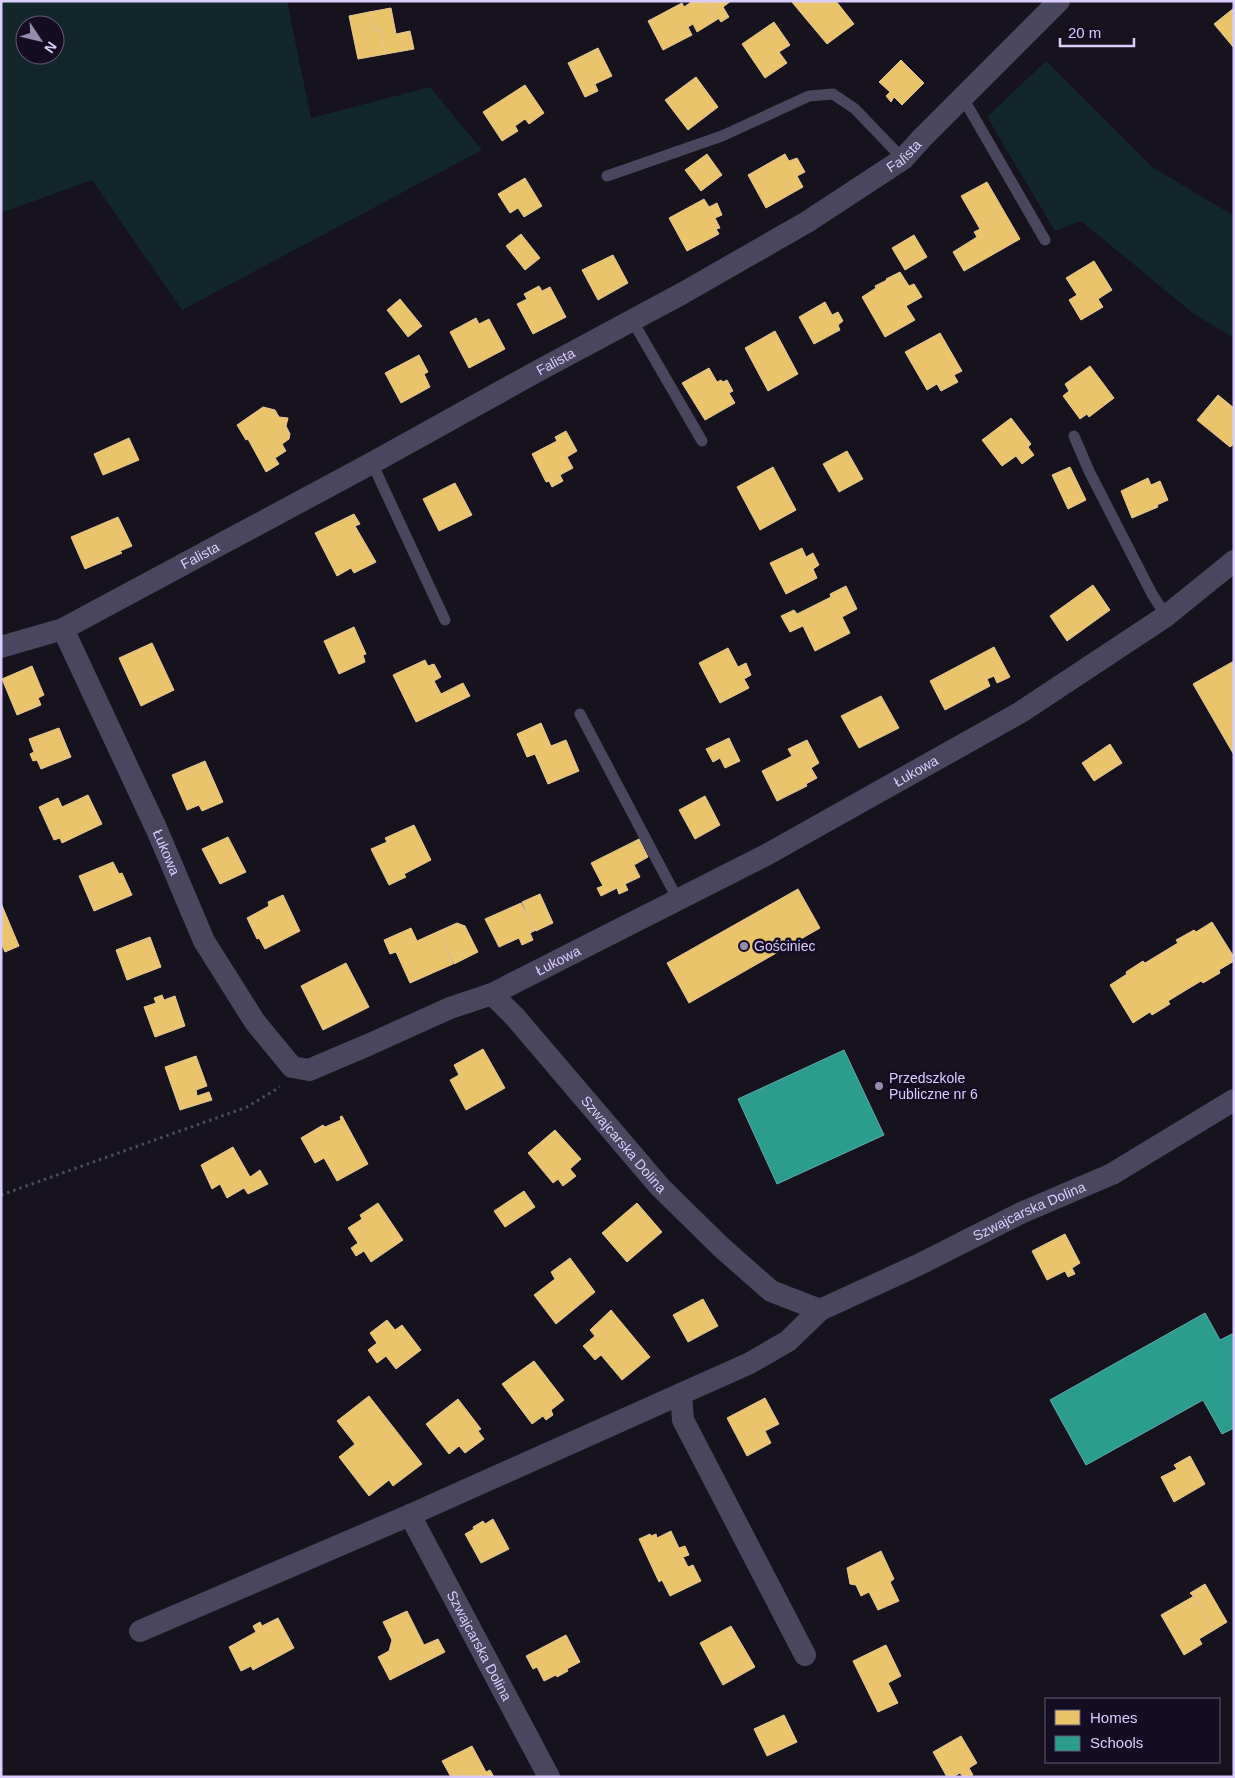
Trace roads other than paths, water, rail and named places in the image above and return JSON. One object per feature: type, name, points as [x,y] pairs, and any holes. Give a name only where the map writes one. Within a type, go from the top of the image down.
[{"type":"street","name":"Falista","points":[[1,647],[63,629],[683,293],[807,222],[903,159],[1059,1]]},
{"type":"street","name":"Łukowa","points":[[63,629],[157,830],[204,941],[255,1022],[292,1067],[309,1070],[450,1008],[492,994],[766,855],[1022,712],[1166,616],[1234,561]]},
{"type":"street","name":"Szwajcarska Dolina","points":[[492,994],[515,1017],[660,1187],[720,1246],[771,1291],[820,1310]]},
{"type":"street","name":"Szwajcarska Dolina","points":[[140,1631],[410,1515],[750,1362],[788,1341],[820,1310],[916,1266],[1021,1213],[1112,1174],[1234,1100]]},
{"type":"street","points":[[681,1394],[682,1420],[805,1655]]},
{"type":"street","name":"Szwajcarska Dolina","points":[[410,1515],[548,1777]]},
{"type":"lane","points":[[607,176],[722,136],[809,96],[833,94],[855,109],[903,159]]},
{"type":"lane","points":[[963,98],[1045,240]]},
{"type":"lane","points":[[632,320],[702,441]]},
{"type":"lane","points":[[1074,436],[1089,471],[1152,594],[1166,616]]},
{"type":"lane","points":[[372,463],[445,620]]},
{"type":"lane","points":[[580,714],[678,900]]},
{"type":"place","name":"Gościniec","points":[[744,946]]},
{"type":"place","name":"Przedszkole Publiczne nr 6","points":[[879,1086]]}]
